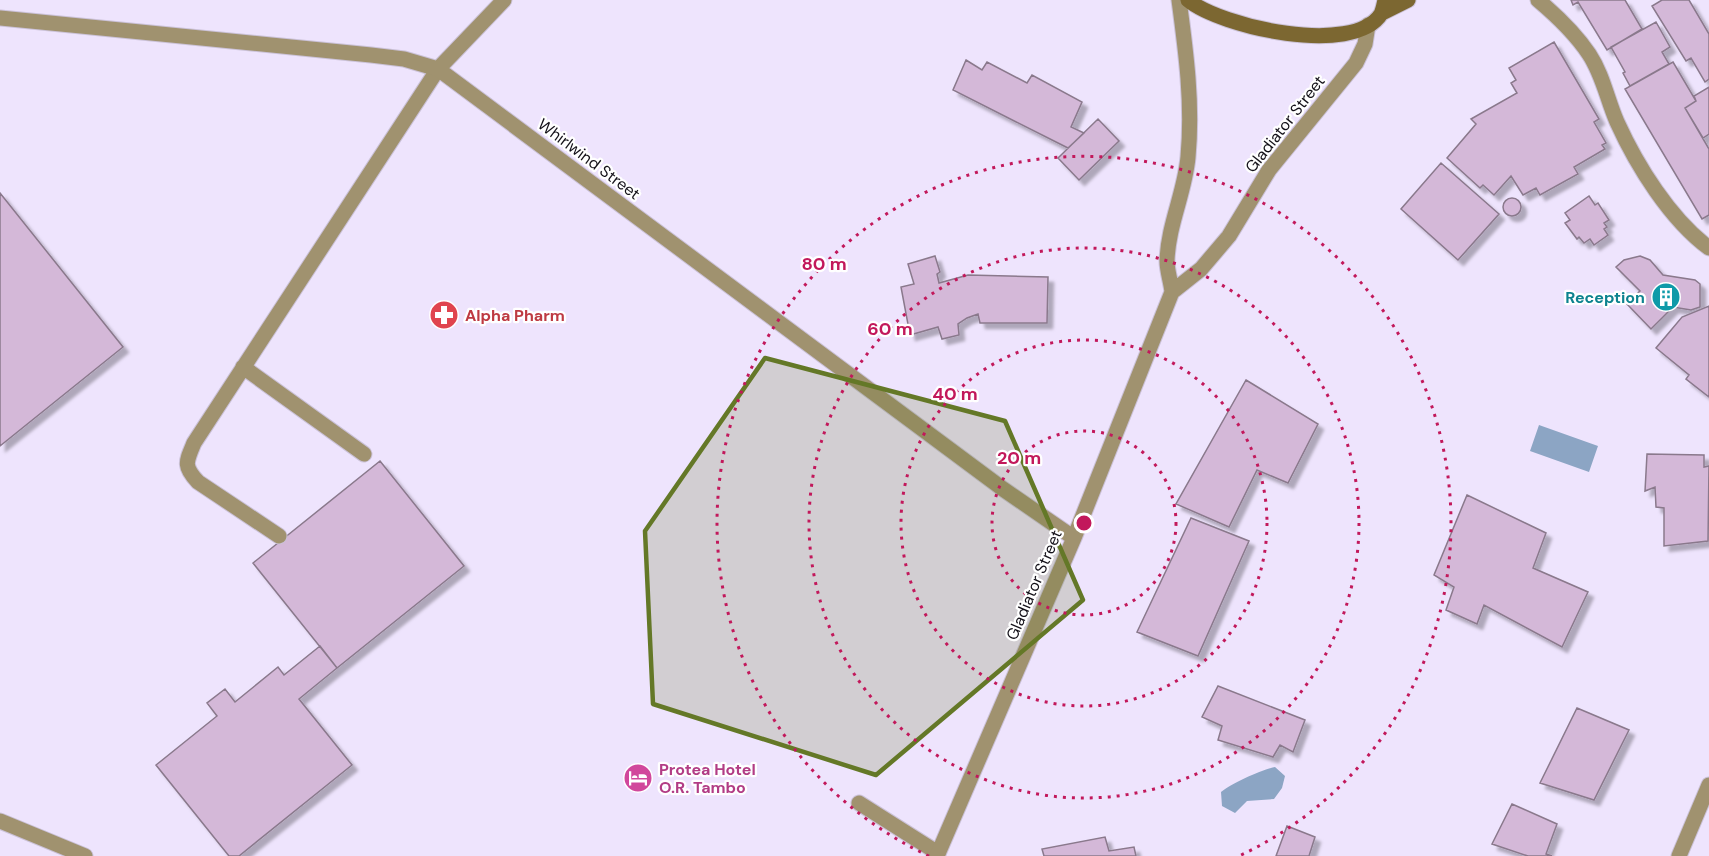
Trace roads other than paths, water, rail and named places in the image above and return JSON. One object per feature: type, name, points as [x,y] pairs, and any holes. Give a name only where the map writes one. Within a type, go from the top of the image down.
[{"type":"street","points":[[279,536],[198,482],[188,472],[186,462],[194,443],[438,69],[504,0]]},
{"type":"street","points":[[1172,292],[1167,262],[1188,159],[1191,114],[1179,0]]},
{"type":"street","points":[[1188,0],[1220,18],[1312,36],[1332,36],[1354,31],[1368,25],[1383,7],[1408,0]]},
{"type":"street","points":[[1538,0],[1574,34],[1589,54],[1599,71],[1616,120],[1632,151],[1673,213],[1695,237],[1709,248]]},
{"type":"street","name":"Whirlwind Street","points":[[0,18],[371,55],[404,59],[438,69],[1003,489],[1074,538]]},
{"type":"street","name":"Gladiator Street","points":[[938,855],[1074,538],[1172,292],[1201,269],[1229,236],[1269,170],[1356,63],[1365,44],[1368,25]]},
{"type":"street","points":[[243,367],[364,454]]},
{"type":"street","points":[[1679,856],[1709,785]]},
{"type":"street","points":[[859,803],[938,855]]},
{"type":"street","points":[[0,821],[85,856]]},
{"type":"water","points":[[1539,425],[1598,446],[1589,472],[1530,451]]},
{"type":"water","points":[[1275,767],[1285,776],[1282,788],[1274,799],[1247,801],[1235,813],[1222,806],[1221,792],[1247,777]]},
{"type":"place","name":"Reception","points":[[1666,297]]},
{"type":"place","name":"Alpha Pharm","points":[[444,315]]},
{"type":"place","name":"Protea Hotel O.R. Tambo","points":[[638,778]]}]
